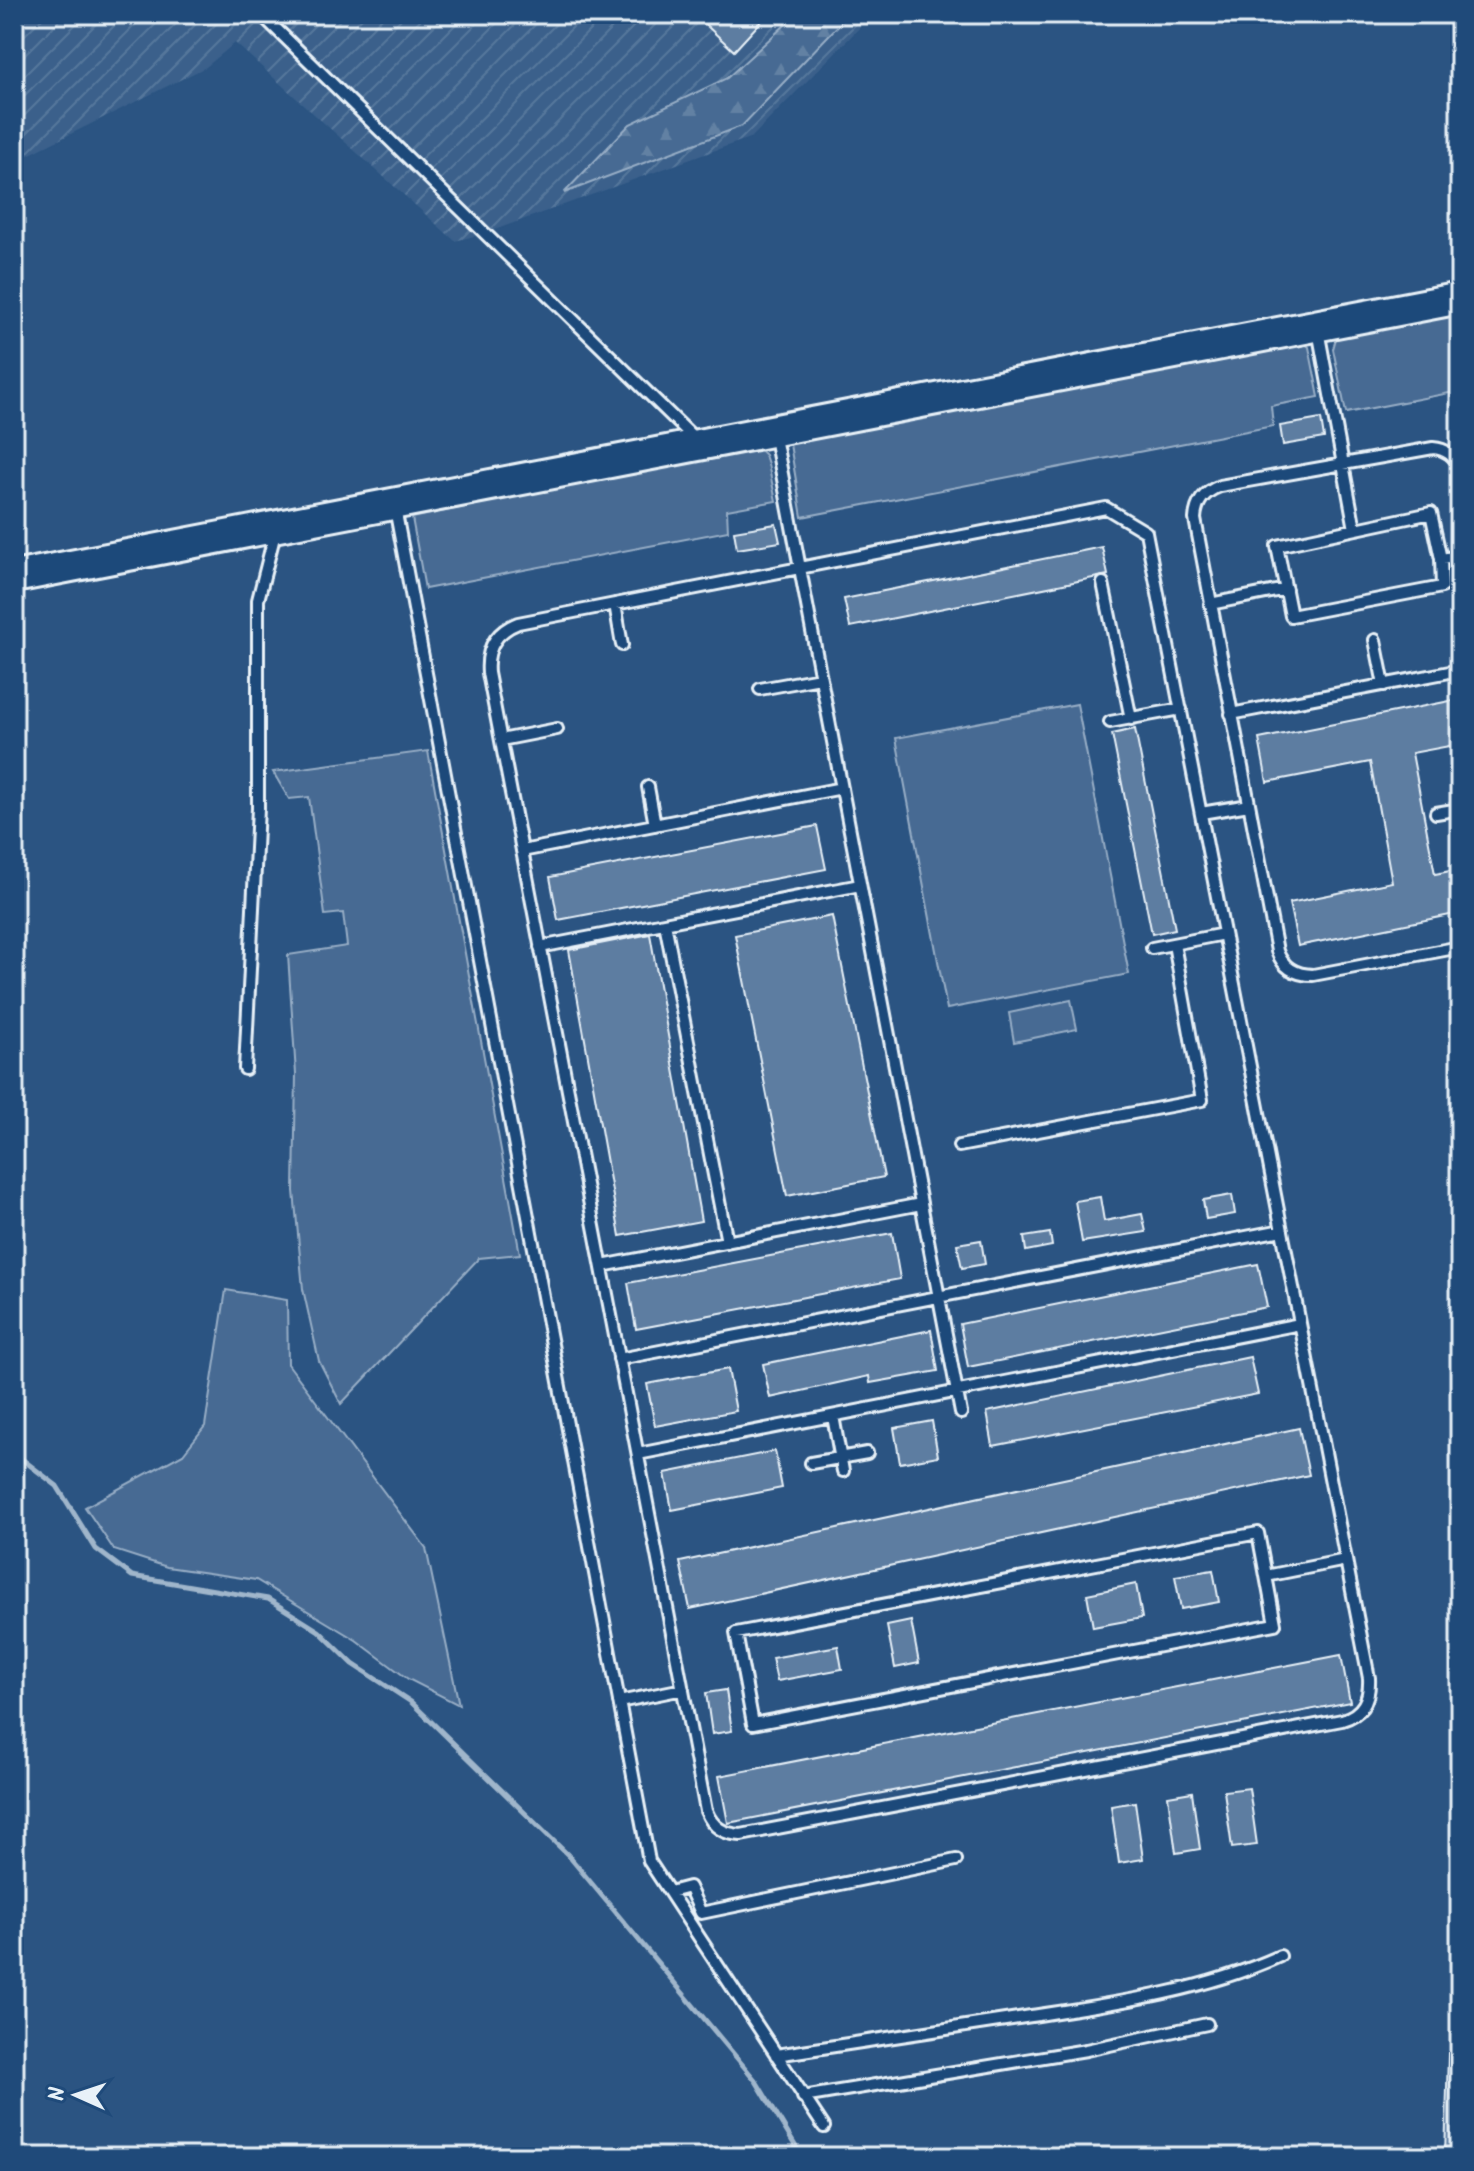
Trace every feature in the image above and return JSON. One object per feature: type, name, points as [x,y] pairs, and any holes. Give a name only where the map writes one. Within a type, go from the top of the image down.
[{"type":"main road","points":[[14,577],[1460,298]]},
{"type":"lane","points":[[261,14],[701,445]]},
{"type":"lane","points":[[1317,324],[1355,529]]},
{"type":"lane","points":[[773,430],[961,1413]]},
{"type":"lane","points":[[1460,468],[1444,450],[1433,448],[1220,486],[1203,496],[1196,507],[1195,519],[1277,951],[1282,961],[1301,974],[1313,975],[1460,947]]},
{"type":"lane","points":[[394,502],[649,1861],[824,2127]]},
{"type":"lane","points":[[1106,508],[1146,532],[1369,1685],[1367,1699],[1360,1711],[1342,1720],[741,1835],[720,1830],[709,1817],[487,665],[489,650],[496,636],[518,623],[800,568],[1106,508]]},
{"type":"lane","points":[[1431,513],[1441,559],[1442,587],[1291,616],[1277,546],[1355,529],[1431,513]]},
{"type":"lane","points":[[245,1069],[258,808],[258,600],[277,526]]},
{"type":"lane","points":[[1441,559],[1460,556]]},
{"type":"lane","points":[[1103,583],[1131,719]]},
{"type":"lane","points":[[1210,604],[1286,589]]},
{"type":"lane","points":[[615,604],[622,645]]},
{"type":"lane","points":[[1375,640],[1384,685]]},
{"type":"lane","points":[[1231,714],[1460,670]]},
{"type":"lane","points":[[760,689],[820,678]]},
{"type":"lane","points":[[1110,722],[1181,709]]},
{"type":"lane","points":[[501,740],[557,729]]},
{"type":"lane","points":[[648,787],[655,825]]},
{"type":"lane","points":[[522,851],[842,788]]},
{"type":"lane","points":[[1201,813],[1249,805]]},
{"type":"lane","points":[[1436,813],[1460,809]]},
{"type":"lane","points":[[540,947],[860,885]]},
{"type":"lane","points":[[665,923],[727,1242]]},
{"type":"lane","points":[[1152,948],[1224,934]]},
{"type":"lane","points":[[959,1146],[1202,1100],[1174,944]]},
{"type":"lane","points":[[602,1266],[921,1204]]},
{"type":"lane","points":[[619,1359],[1282,1230]]},
{"type":"lane","points":[[638,1454],[1300,1324]]},
{"type":"lane","points":[[833,1416],[843,1471]]},
{"type":"lane","points":[[811,1463],[867,1453]]},
{"type":"lane","points":[[1258,1533],[1266,1576],[1275,1624],[753,1724],[736,1633],[1258,1533]]},
{"type":"lane","points":[[1266,1576],[1346,1560]]},
{"type":"lane","points":[[619,1702],[683,1689]]},
{"type":"lane","points":[[670,1892],[689,1887],[701,1913],[956,1860]]},
{"type":"lane","points":[[776,2055],[1160,1993],[1242,1973],[1280,1956]]},
{"type":"lane","points":[[803,2097],[1086,2050],[1207,2024]]},
{"type":"shaded area","points":[[14,14],[873,14],[752,137],[486,233],[455,241],[235,43],[206,67],[14,162]]},
{"type":"green space","points":[[797,14],[849,14],[742,126],[564,193],[630,124],[727,78]]},
{"type":"green space","points":[[1460,308],[1460,391],[1346,413],[1333,349],[1337,335]]},
{"type":"green space","points":[[1295,340],[1309,347],[1319,397],[1271,406],[1273,426],[802,517],[790,444]]},
{"type":"green space","points":[[757,447],[765,455],[776,501],[727,510],[728,531],[425,589],[412,518]]},
{"type":"green space","points":[[1077,704],[1129,974],[947,1009],[896,738]]},
{"type":"green space","points":[[428,751],[520,1254],[479,1258],[341,1404],[319,1361],[303,1289],[294,1191],[296,1074],[288,955],[347,946],[343,913],[325,915],[309,797],[289,799],[273,772]]},
{"type":"green space","points":[[1071,1000],[1077,1029],[1014,1042],[1009,1013]]},
{"type":"green space","points":[[226,1290],[287,1300],[288,1364],[426,1548],[459,1705],[408,1679],[356,1640],[256,1580],[167,1567],[114,1550],[85,1507],[183,1454],[205,1426]]},
{"type":"building","points":[[694,14],[768,14],[734,51]]},
{"type":"building","points":[[1321,419],[1324,438],[1283,445],[1280,426]]},
{"type":"building","points":[[776,524],[780,542],[737,549],[734,531]]},
{"type":"building","points":[[1102,547],[1108,575],[850,627],[844,599]]},
{"type":"building","points":[[1460,699],[1460,744],[1412,753],[1435,874],[1460,869],[1460,913],[1298,946],[1289,903],[1392,882],[1370,762],[1267,782],[1259,739]]},
{"type":"building","points":[[1135,729],[1175,929],[1152,934],[1112,734]]},
{"type":"building","points":[[817,826],[826,869],[558,920],[550,877]]},
{"type":"building","points":[[832,916],[884,1177],[787,1196],[735,935]]},
{"type":"building","points":[[650,934],[701,1221],[620,1236],[569,950]]},
{"type":"building","points":[[1232,1195],[1235,1214],[1206,1219],[1203,1200]]},
{"type":"building","points":[[1100,1197],[1104,1221],[1142,1214],[1146,1232],[1082,1242],[1075,1201]]},
{"type":"building","points":[[892,1233],[900,1279],[636,1329],[628,1283]]},
{"type":"building","points":[[1050,1233],[1052,1246],[1026,1251],[1024,1237]]},
{"type":"building","points":[[981,1240],[985,1264],[962,1268],[957,1244]]},
{"type":"building","points":[[1258,1264],[1267,1307],[968,1367],[960,1324]]},
{"type":"building","points":[[931,1330],[938,1371],[870,1383],[869,1376],[770,1398],[763,1364]]},
{"type":"building","points":[[1250,1357],[1258,1394],[993,1446],[987,1412]]},
{"type":"building","points":[[728,1369],[736,1411],[655,1426],[647,1384]]},
{"type":"building","points":[[932,1421],[938,1456],[900,1463],[894,1428]]},
{"type":"building","points":[[1299,1428],[1309,1475],[690,1609],[680,1562]]},
{"type":"building","points":[[775,1451],[782,1488],[672,1510],[665,1473]]},
{"type":"building","points":[[1213,1570],[1219,1602],[1181,1609],[1175,1576]]},
{"type":"building","points":[[1136,1584],[1142,1618],[1093,1627],[1087,1594]]},
{"type":"building","points":[[911,1621],[919,1663],[895,1668],[887,1626]]},
{"type":"building","points":[[838,1646],[842,1669],[777,1681],[772,1658]]},
{"type":"building","points":[[1341,1655],[1350,1702],[728,1823],[719,1776]]},
{"type":"building","points":[[726,1690],[732,1731],[712,1734],[706,1693]]},
{"type":"building","points":[[1249,1788],[1257,1845],[1232,1848],[1224,1791]]},
{"type":"building","points":[[1192,1792],[1200,1849],[1176,1853],[1168,1796]]},
{"type":"building","points":[[1135,1802],[1143,1859],[1119,1863],[1111,1806]]},
{"type":"building","points":[[1448,2053],[1460,2053],[1460,2157],[1445,2157]]},
{"type":"waterway","points":[[14,1453],[57,1486],[96,1549],[132,1576],[268,1599],[319,1631],[353,1664],[411,1702],[568,1855],[756,2081],[802,2157]]}]
